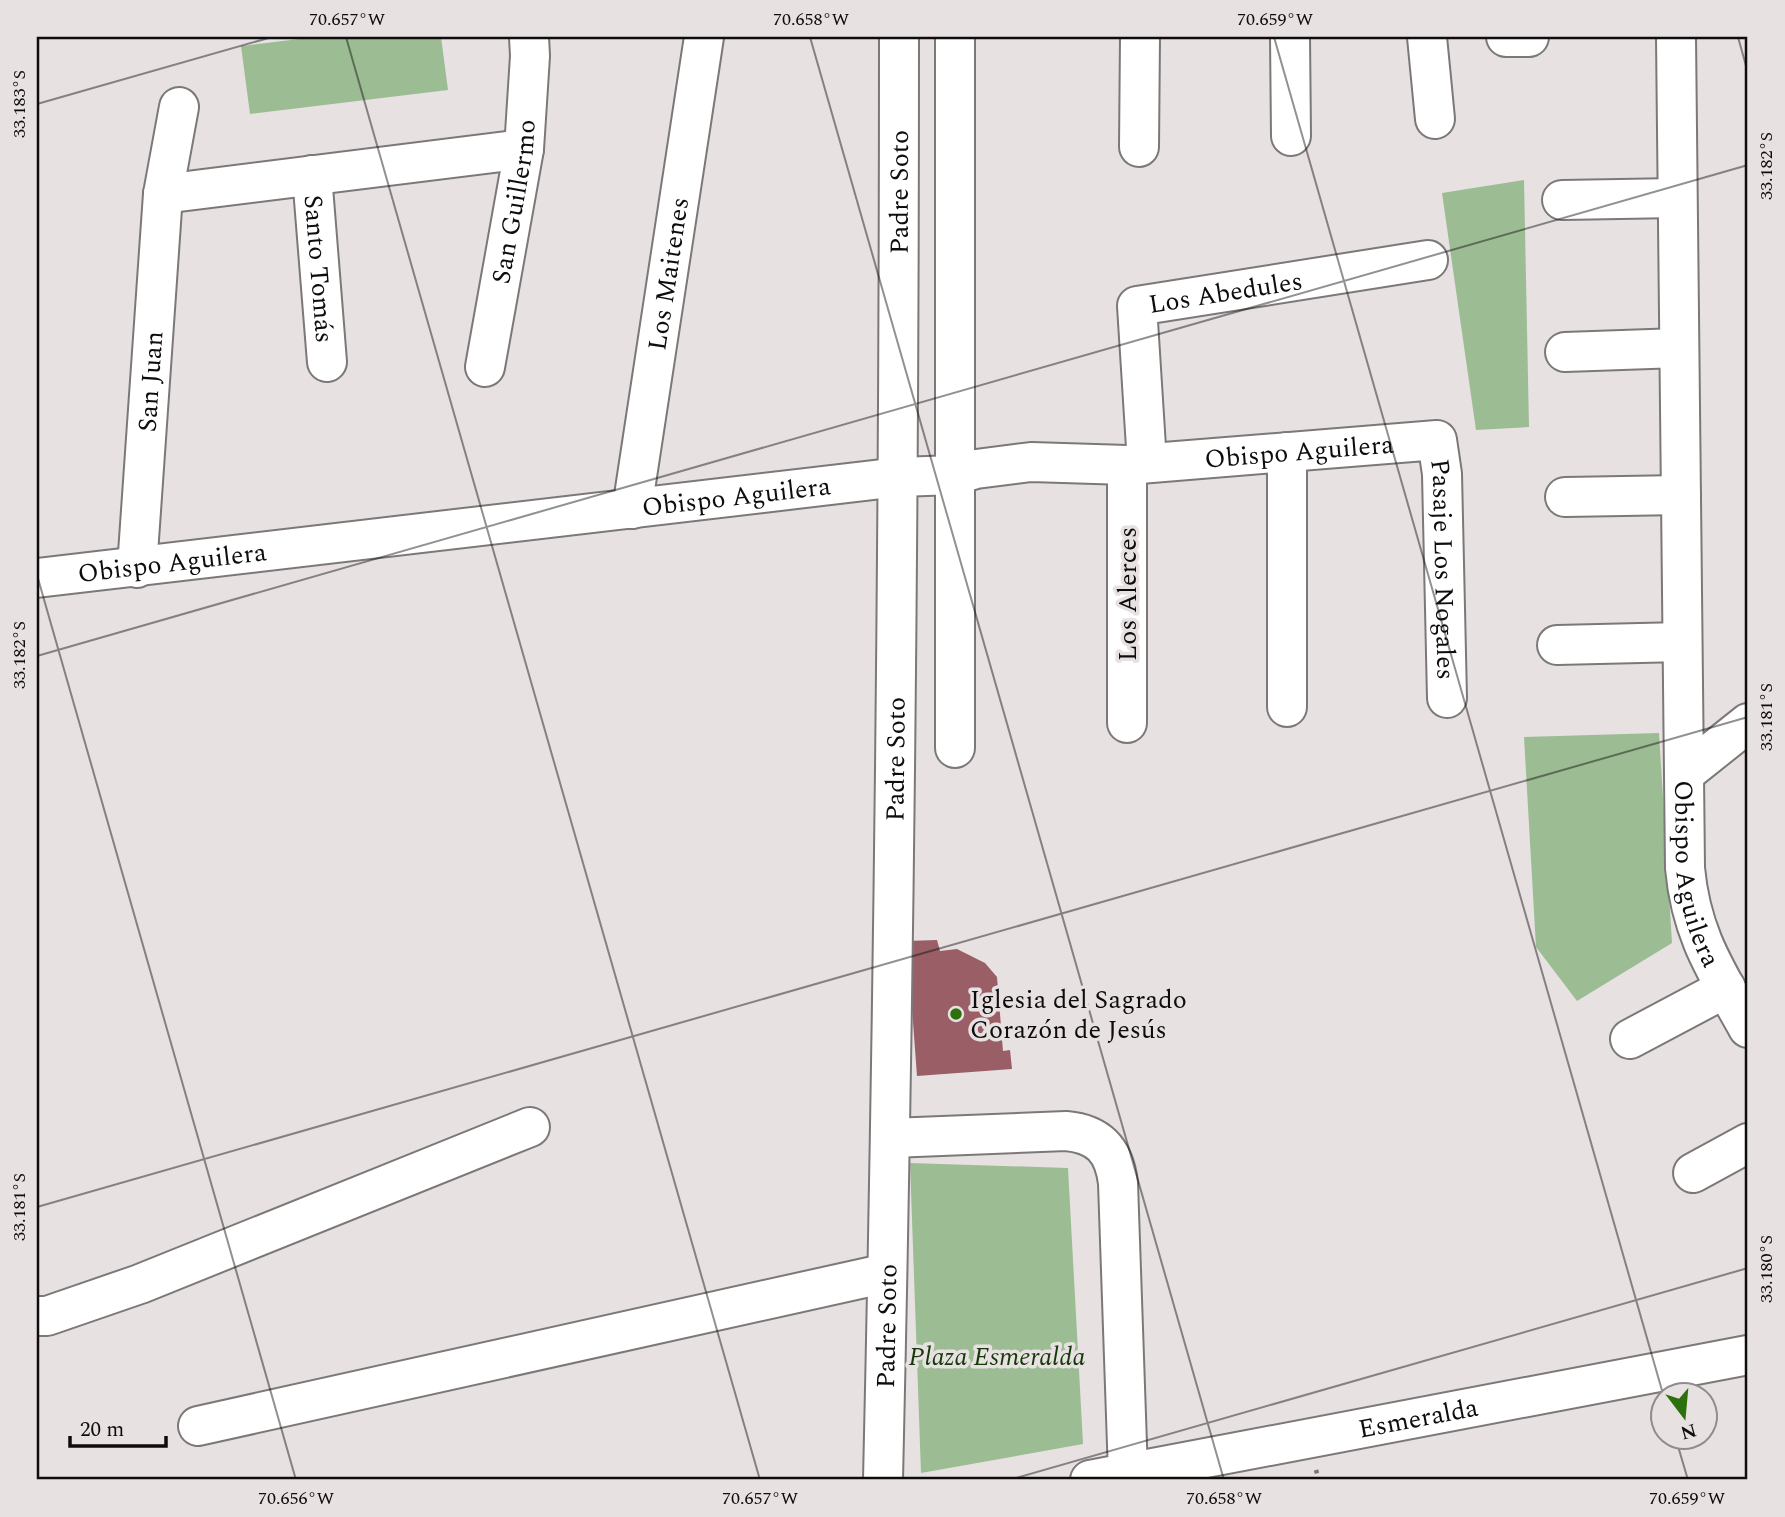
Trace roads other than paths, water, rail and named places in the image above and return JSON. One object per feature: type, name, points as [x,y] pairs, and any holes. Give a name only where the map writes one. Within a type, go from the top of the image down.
[{"type":"street","name":"San Guillermo","points":[[485,367],[524,149],[530,56],[528,37]]},
{"type":"street","name":"Los Maitenes","points":[[632,509],[704,37]]},
{"type":"street","name":"Padre Soto","points":[[883,1480],[891,1138],[900,477],[899,37]]},
{"type":"street","points":[[955,37],[955,748]]},
{"type":"street","points":[[1139,147],[1140,37]]},
{"type":"street","points":[[1290,37],[1291,136]]},
{"type":"street","points":[[1427,37],[1435,119]]},
{"type":"street","points":[[1506,37],[1529,37]]},
{"type":"street","name":"Obispo Aguilera","points":[[1676,37],[1682,642],[1688,903],[1703,947],[1748,1028]]},
{"type":"street","name":"San Juan","points":[[137,568],[163,194],[179,107]]},
{"type":"street","points":[[163,194],[524,149]]},
{"type":"street","name":"Santo Tomás","points":[[312,175],[327,362]]},
{"type":"street","points":[[1562,200],[1677,198]]},
{"type":"street","name":"Los Abedules","points":[[1137,464],[1137,306],[1428,260]]},
{"type":"street","points":[[1565,352],[1679,348]]},
{"type":"street","name":"Obispo Aguilera","points":[[37,578],[900,477],[954,475],[976,469],[1031,462],[1137,464],[1437,440]]},
{"type":"street","name":"Pasaje Los Nogales","points":[[1437,440],[1442,474],[1447,698]]},
{"type":"street","points":[[1287,452],[1287,707]]},
{"type":"street","name":"Los Alerces","points":[[1127,723],[1137,464]]},
{"type":"street","points":[[1564,497],[1681,495]]},
{"type":"street","points":[[1557,645],[1682,642]]},
{"type":"street","points":[[1684,774],[1748,723]]},
{"type":"street","points":[[1630,1039],[1726,988]]},
{"type":"street","points":[[37,1316],[47,1316],[140,1284],[530,1126]]},
{"type":"street","points":[[891,1138],[1066,1131],[1091,1136],[1108,1149],[1116,1168],[1118,1183],[1128,1474]]},
{"type":"street","points":[[1693,1173],[1748,1143]]},
{"type":"street","points":[[198,1426],[887,1273]]},
{"type":"street","name":"Esmeralda","points":[[1090,1480],[1748,1354]]},
{"type":"place","name":"Iglesia del Sagrado Corazón de Jesús","points":[[956,1014]]},
{"type":"park label","name":"Plaza Esmeralda","points":[[997,1356]]}]
